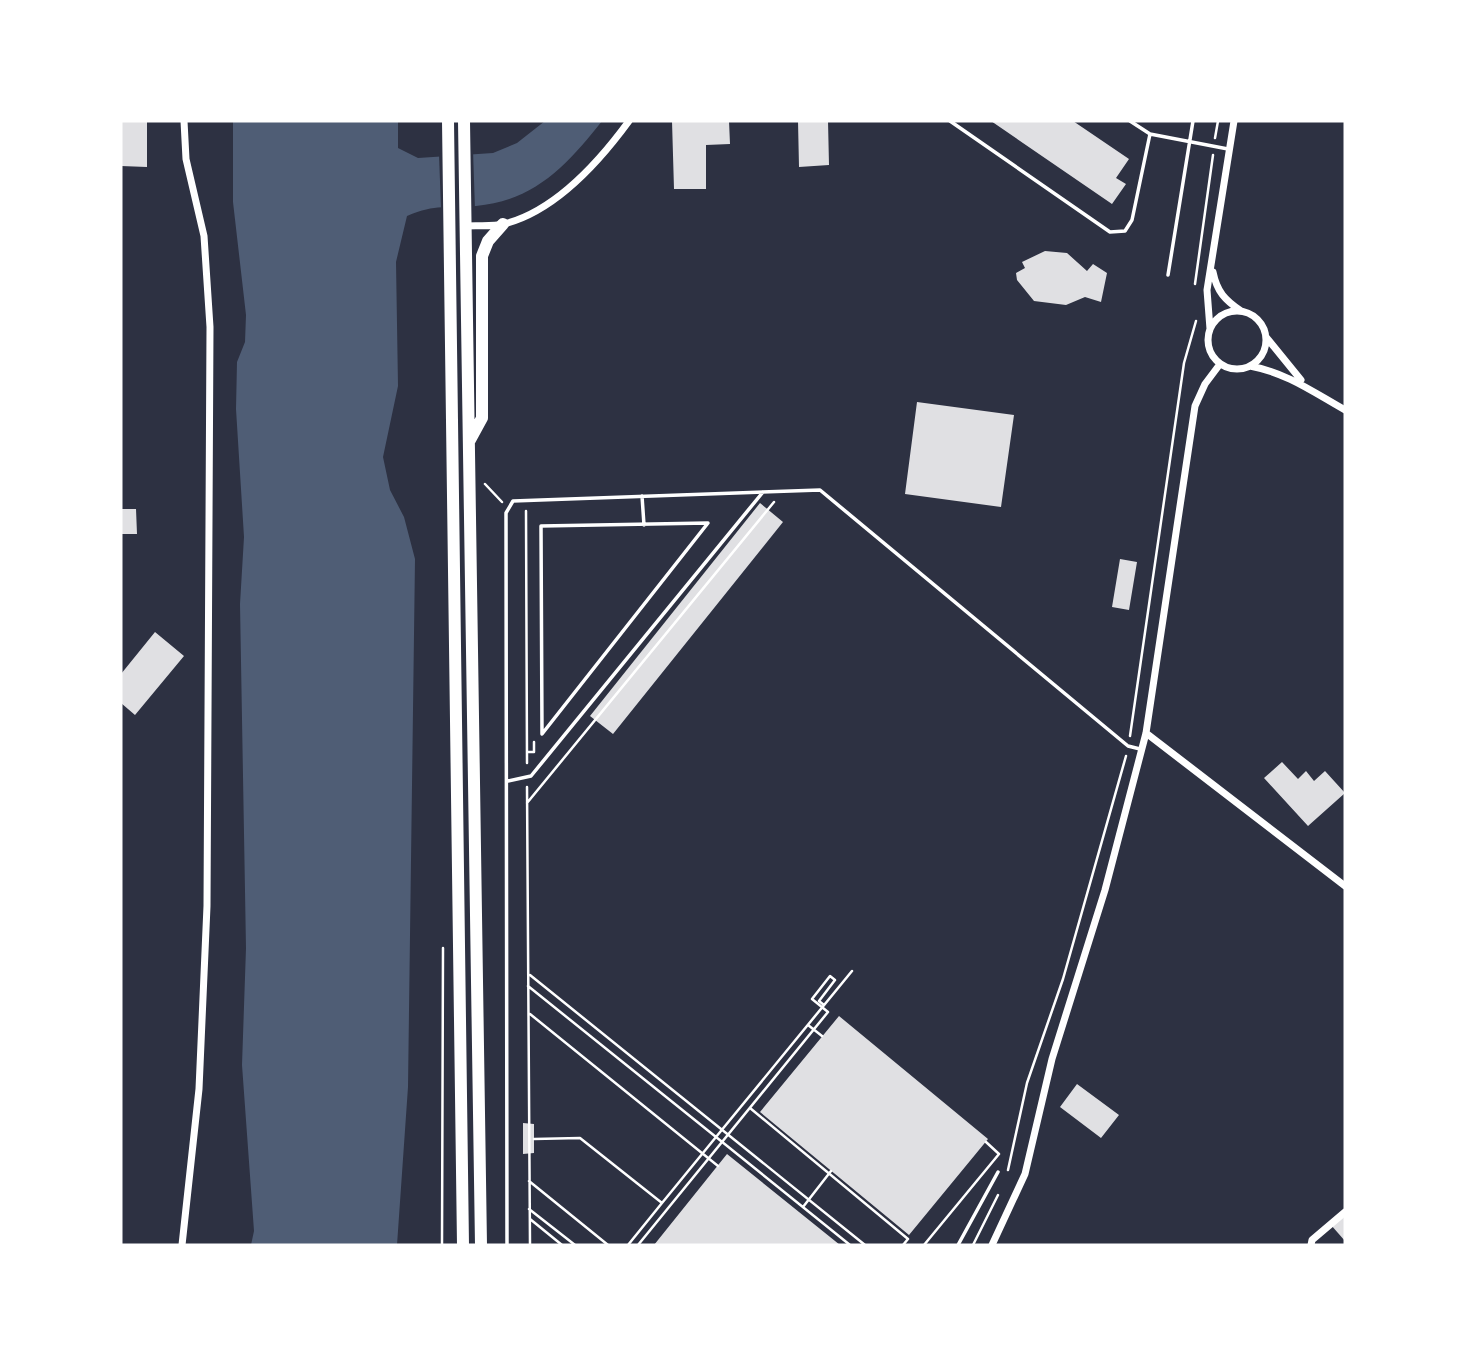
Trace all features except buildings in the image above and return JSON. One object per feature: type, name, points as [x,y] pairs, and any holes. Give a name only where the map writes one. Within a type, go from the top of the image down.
[{"type":"highway","points":[[448,121],[463,1245]]},
{"type":"highway","points":[[464,121],[481,1245]]},
{"type":"highway","points":[[468,444],[482,418],[483,247],[503,224]]},
{"type":"street","points":[[182,1245],[200,1089],[206,906],[210,341],[204,236],[186,159],[184,121]]},
{"type":"street","points":[[465,222],[503,224],[535,209],[566,189],[604,155],[629,121]]},
{"type":"street","points":[[1234,121],[1207,290],[1209,348],[1220,364],[1235,369],[1250,366],[1275,371],[1303,384],[1345,410]]},
{"type":"street","points":[[1212,268],[1216,288],[1226,301],[1258,320],[1266,337],[1303,384]]},
{"type":"street","points":[[1210,329],[1223,314],[1241,311]]},
{"type":"street","points":[[1250,366],[1262,354],[1266,337]]},
{"type":"street","points":[[992,1245],[1026,1174],[1052,1059],[1105,890],[1142,750],[1195,406],[1205,384],[1220,364]]},
{"type":"street","points":[[1146,733],[1345,886]]},
{"type":"street","points":[[1311,1245],[1312,1240],[1345,1212]]},
{"type":"lane","points":[[950,121],[1110,232],[1119,233],[1125,231],[1132,220],[1150,134]]},
{"type":"lane","points":[[1130,121],[1150,134],[1230,150]]},
{"type":"lane","points":[[1168,275],[1193,121]]},
{"type":"lane","points":[[508,1245],[506,513],[513,501],[820,491],[1128,746],[1142,750]]},
{"type":"lane","points":[[508,781],[531,776],[763,492]]},
{"type":"lane","points":[[642,496],[644,524]]},
{"type":"lane","points":[[708,523],[542,734],[541,526],[644,524],[708,523]]},
{"type":"lane","points":[[958,1245],[998,1172]]},
{"type":"path","points":[[1196,290],[1194,281],[1218,121]]},
{"type":"path","points":[[1006,1180],[1027,1083],[1063,979],[1128,746],[1184,363],[1197,319]]},
{"type":"path","points":[[484,471],[485,485],[510,507]]},
{"type":"path","points":[[526,500],[527,766]]},
{"type":"path","points":[[527,803],[768,509]]},
{"type":"path","points":[[527,752],[534,752],[534,740]]},
{"type":"path","points":[[527,790],[530,1245]]},
{"type":"path","points":[[442,1245],[443,947]]},
{"type":"path","points":[[628,1245],[852,971]]},
{"type":"path","points":[[528,973],[865,1245]]},
{"type":"path","points":[[638,1245],[828,1012],[812,999],[830,975],[835,980],[819,1001],[824,1005]]},
{"type":"path","points":[[528,986],[850,1245]]},
{"type":"path","points":[[528,1013],[718,1166]]},
{"type":"path","points":[[808,1024],[822,1036]]},
{"type":"path","points":[[750,1108],[908,1239],[903,1245]]},
{"type":"path","points":[[534,1139],[580,1138],[662,1203]]},
{"type":"path","points":[[924,1245],[999,1154],[986,1142]]},
{"type":"path","points":[[803,1207],[831,1171]]},
{"type":"path","points":[[529,1181],[608,1245]]},
{"type":"path","points":[[973,1245],[1000,1190]]},
{"type":"path","points":[[799,1212],[808,1199]]},
{"type":"path","points":[[529,1209],[575,1245]]},
{"type":"path","points":[[530,1219],[562,1245]]},
{"type":"water","points":[[233,121],[398,121],[398,148],[418,158],[493,153],[517,143],[545,121],[602,121],[563,165],[548,178],[516,197],[476,206],[434,208],[407,216],[396,262],[398,386],[383,457],[390,490],[404,517],[415,559],[408,1087],[397,1245],[251,1245],[254,1231],[242,1065],[246,948],[240,604],[244,537],[236,409],[237,362],[245,342],[246,315],[233,202]]},
{"type":"pier","points":[[473,150],[475,210],[441,209],[439,154]]}]
